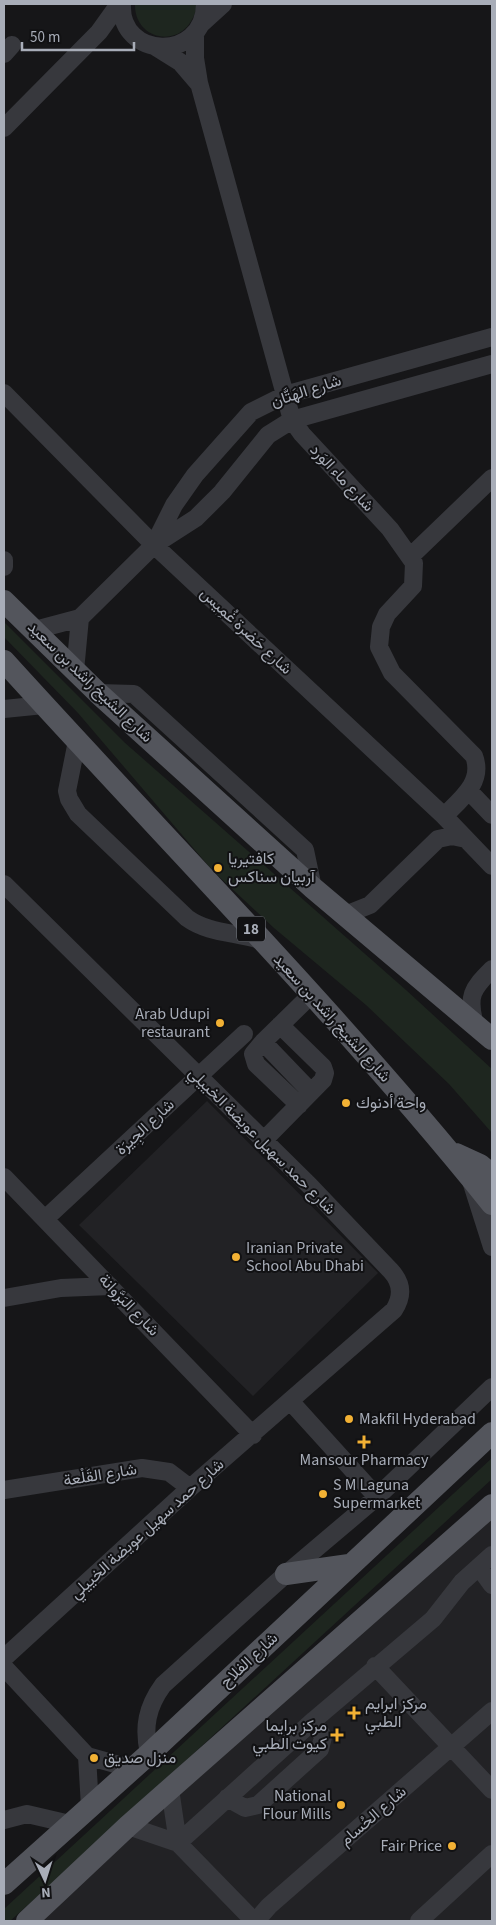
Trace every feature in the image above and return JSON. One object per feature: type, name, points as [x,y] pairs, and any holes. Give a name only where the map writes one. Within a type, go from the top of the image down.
[{"type":"main road","name":"شارع الشيخ راشد بن سعيد","points":[[4,601],[98,693],[313,888],[492,1039]]},
{"type":"main road","name":"شارع الشيخ راشد بن سعيد","points":[[4,660],[312,994],[469,1174],[492,1204]]},
{"type":"main road","points":[[450,1152],[480,1165],[492,1175]]},
{"type":"main road","name":"شارع الفلاح","points":[[4,1884],[133,1769],[492,1433]]},
{"type":"main road","points":[[27,1921],[128,1826],[492,1505]]},
{"type":"main road","points":[[286,1574],[349,1565]]},
{"type":"street","points":[[4,128],[99,32],[120,4]]},
{"type":"street","points":[[120,4],[124,18],[136,36]]},
{"type":"street","name":"شارع ماء الوَرد","points":[[205,4],[198,28],[195,58],[199,83],[292,420],[302,434],[390,529],[411,556]]},
{"type":"street","points":[[156,47],[177,45],[223,4]]},
{"type":"street","points":[[99,32],[118,32],[136,36]]},
{"type":"street","name":"شارع ماء الوَرد","points":[[136,36],[180,62],[199,83]]},
{"type":"street","name":"شارع الهَتَّان","points":[[154,545],[174,505],[195,475],[226,437],[250,412],[285,395],[492,337]]},
{"type":"street","name":"شارع الهَتَّان","points":[[35,630],[80,618],[154,545],[196,518],[222,492],[268,435],[292,420],[492,364]]},
{"type":"street","name":"شارع حَضرة غُمِيس","points":[[4,393],[154,545],[444,816],[492,866]]},
{"type":"street","points":[[444,816],[469,791],[476,778],[478,766],[474,756],[392,674],[379,647],[381,628],[387,614],[413,586],[415,575],[414,562],[411,556],[492,478]]},
{"type":"street","points":[[4,560],[4,568]]},
{"type":"street","points":[[75,671],[80,618]]},
{"type":"street","points":[[4,709],[44,705]]},
{"type":"street","points":[[77,741],[67,791],[69,799],[78,814],[187,918],[203,928],[243,935],[263,941]]},
{"type":"street","points":[[469,791],[492,815]]},
{"type":"street","points":[[345,914],[370,905],[438,839],[452,836],[466,839]]},
{"type":"street","name":"شارع حمد سهيل عويضة الخييلي","points":[[4,884],[264,1141],[391,1271],[399,1283],[400,1290],[398,1304],[394,1310],[292,1402],[190,1488],[4,1658]]},
{"type":"street","points":[[475,1025],[471,998],[475,986],[492,969]]},
{"type":"street","points":[[299,1105],[254,1061],[255,1051],[312,994]]},
{"type":"street","points":[[264,1141],[323,1080],[324,1070],[280,1025]]},
{"type":"street","name":"شارع الجِيرَة","points":[[45,1219],[244,1034]]},
{"type":"street","points":[[263,1042],[311,1092]]},
{"type":"street","points":[[469,1174],[492,1247]]},
{"type":"street","name":"شارع البَرَّوانة","points":[[4,1177],[253,1435]]},
{"type":"street","points":[[61,1288],[77,1277],[84,1259]]},
{"type":"street","points":[[4,1298],[61,1288],[110,1286]]},
{"type":"street","points":[[149,1754],[146,1740],[148,1710],[163,1685],[286,1574],[377,1497],[492,1387]]},
{"type":"street","points":[[292,1402],[377,1497]]},
{"type":"street","name":"شارع القَلْعة","points":[[4,1490],[142,1468],[169,1472],[190,1488]]},
{"type":"street","points":[[178,1843],[375,1666],[432,1619],[462,1582],[492,1555]]},
{"type":"street","points":[[479,1567],[492,1585]]},
{"type":"street","points":[[375,1666],[492,1790]]},
{"type":"street","points":[[4,1667],[87,1756],[133,1769]]},
{"type":"street","name":"شارع الحُسام","points":[[255,1921],[269,1906],[492,1711]]},
{"type":"street","points":[[227,1798],[245,1808],[258,1805],[316,1754],[320,1750],[323,1737],[314,1720]]},
{"type":"street","points":[[87,1756],[90,1807]]},
{"type":"street","points":[[170,1789],[178,1843]]},
{"type":"street","points":[[4,1820],[27,1814],[70,1824]]},
{"type":"street","points":[[128,1826],[178,1843],[255,1921]]},
{"type":"street","points":[[419,1921],[492,1854]]},
{"type":"shaded area","points":[[135,4],[197,4],[192,19],[184,29],[174,35],[163,37],[152,34],[143,27],[137,17]]},
{"type":"shaded area","points":[[4,622],[124,742],[406,990],[492,1069],[492,1133],[449,1084],[366,1005],[274,928],[212,870],[78,713],[4,637]]},
{"type":"shaded area","name":"Iranian Private School Abu Dhabi","points":[[207,1101],[378,1273],[253,1396],[79,1225]]},
{"type":"shaded area","points":[[492,1458],[492,1479],[55,1881],[10,1921],[4,1921],[4,1909]]},
{"type":"shaded area","points":[[492,1514],[492,1921],[39,1921]]},
{"type":"place","name":"كافتيريا آربيان سناكس","points":[[218,868]]},
{"type":"place","name":"Arab Udupi restaurant","points":[[220,1023]]},
{"type":"place","name":"واحة أدنوك","points":[[346,1103]]},
{"type":"place","name":"Iranian Private School Abu Dhabi","points":[[236,1257]]},
{"type":"place","name":"Makfil Hyderabad","points":[[349,1419]]},
{"type":"place","name":"Mansour Pharmacy","points":[[364,1442]]},
{"type":"place","name":"S M Laguna Supermarket","points":[[323,1494]]},
{"type":"place","name":"مركز ابرايم الطبي","points":[[354,1713]]},
{"type":"place","name":"مركز برايما كيوت الطبي","points":[[337,1735]]},
{"type":"place","name":"منزل صديق","points":[[94,1758]]},
{"type":"place","name":"National Flour Mills","points":[[341,1805]]},
{"type":"place","name":"Fair Price","points":[[452,1846]]}]
